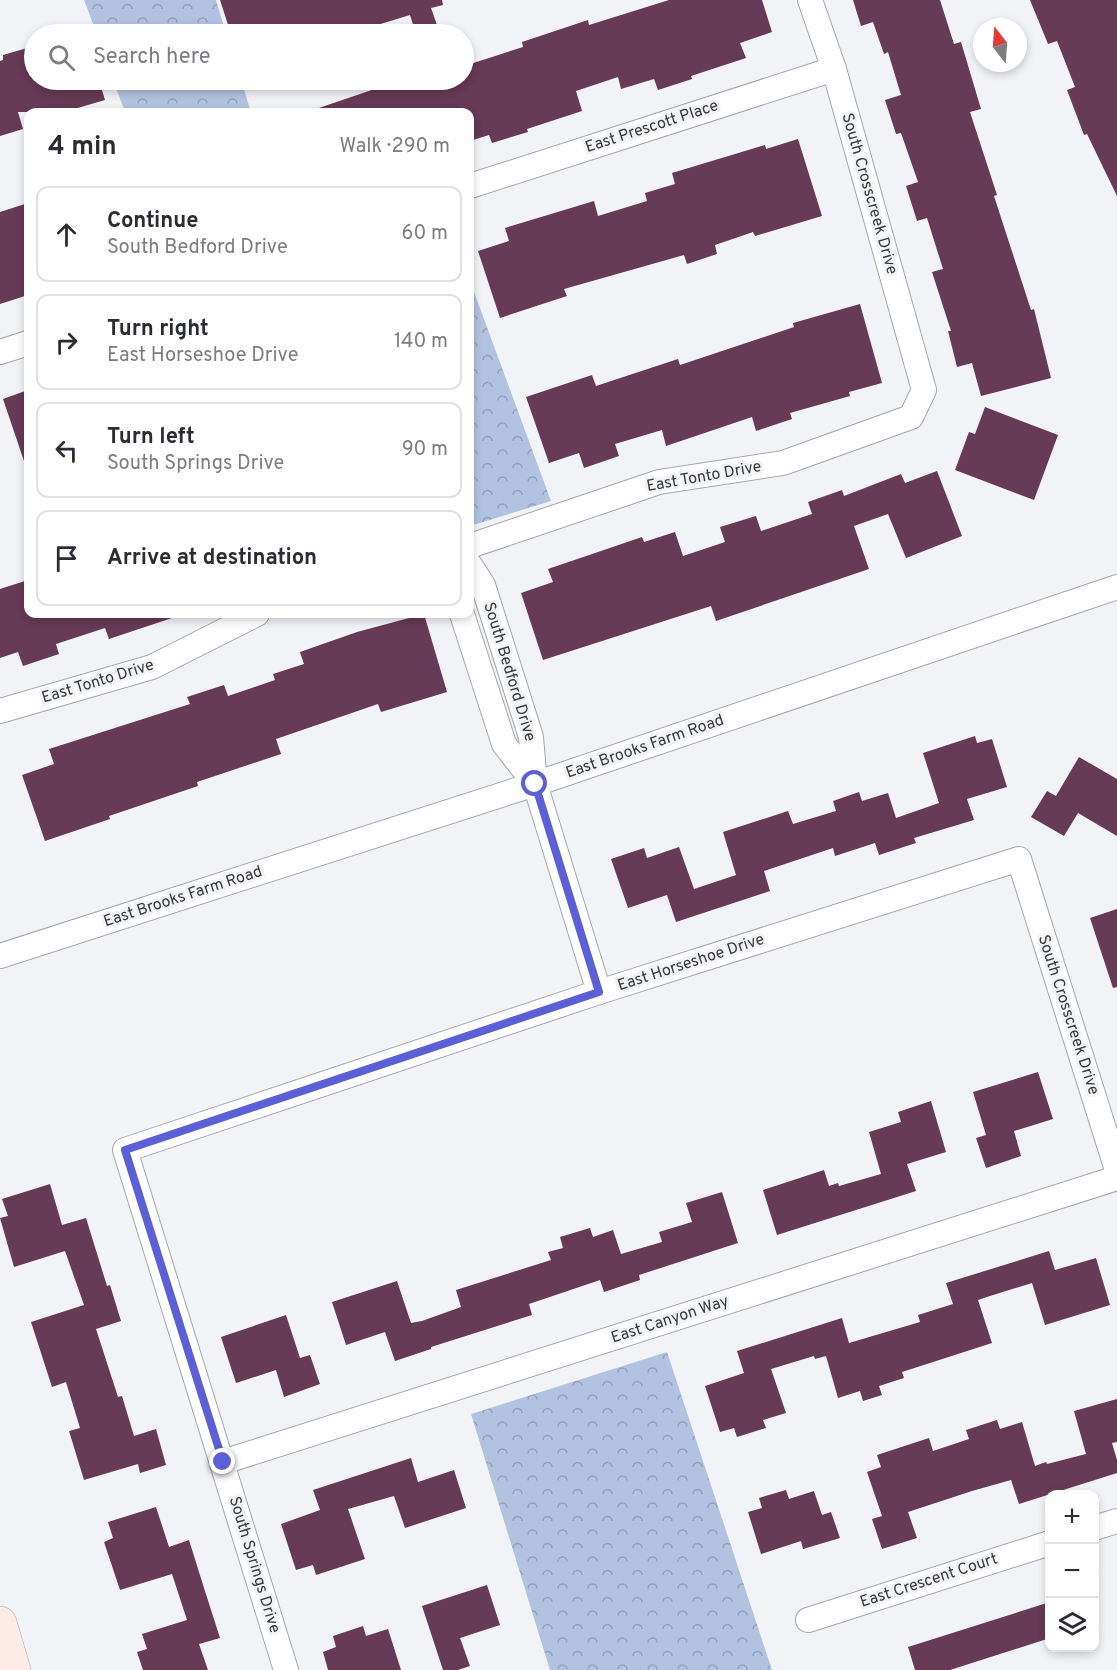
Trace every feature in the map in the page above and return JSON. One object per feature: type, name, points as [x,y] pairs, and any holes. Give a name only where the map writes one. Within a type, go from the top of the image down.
[{"type":"main road","points":[[0,1623],[14,1670]]},
{"type":"street","name":"South Crosscreek Drive","points":[[810,0],[834,69],[924,390]]},
{"type":"street","name":"East Prescott Place","points":[[474,185],[834,69]]},
{"type":"street","points":[[0,352],[24,344]]},
{"type":"street","name":"East Tonto Drive","points":[[474,545],[659,482],[783,463],[911,417],[924,390]]},
{"type":"street","name":"South Bedford Drive","points":[[474,571],[483,585],[531,737],[535,784],[599,992]]},
{"type":"street","name":"East Brooks Farm Road","points":[[0,957],[535,784],[1117,587]]},
{"type":"street","name":"East Tonto Drive","points":[[0,711],[152,667],[249,618]]},
{"type":"street","name":"South Bedford Drive","points":[[463,618],[504,744],[535,784]]},
{"type":"street","name":"South Crosscreek Drive","points":[[1018,859],[1117,1170]]},
{"type":"street","name":"East Horseshoe Drive","points":[[125,1150],[599,992],[1018,859]]},
{"type":"street","name":"South Springs Drive","points":[[125,1150],[286,1670]]},
{"type":"street","name":"East Canyon Way","points":[[223,1462],[1117,1178]]},
{"type":"street","points":[[1099,1527],[1117,1521]]},
{"type":"street","name":"East Crescent Court","points":[[808,1620],[1047,1544]]},
{"type":"green space","points":[[84,0],[216,0],[223,24],[93,24]]},
{"type":"green space","points":[[117,90],[244,90],[250,108],[124,108]]},
{"type":"green space","points":[[474,292],[551,501],[474,525]]},
{"type":"green space","points":[[667,1352],[772,1670],[550,1670],[471,1414]]},
{"type":"building","points":[[220,0],[442,0],[443,5],[431,8],[437,24],[413,24],[410,15],[380,24],[228,24]]},
{"type":"building","points":[[669,0],[762,0],[772,32],[740,43],[746,58],[691,76],[692,79],[658,90],[654,79],[621,89],[618,77],[576,91],[582,111],[492,143],[489,135],[474,140],[474,108],[319,108],[372,90],[474,90],[474,63],[523,47],[522,42],[588,20],[589,25]]},
{"type":"building","points":[[853,0],[940,0],[954,44],[961,42],[981,109],[970,112],[1031,310],[1034,309],[1051,378],[981,396],[972,363],[957,367],[948,331],[951,331],[932,272],[943,269],[927,218],[917,221],[906,186],[918,182],[901,133],[896,134],[885,100],[901,95],[888,52],[884,54],[873,22],[861,26]]},
{"type":"building","points":[[1030,0],[1117,0],[1117,196],[1087,134],[1084,135],[1067,90],[1075,87],[1057,41],[1048,44]]},
{"type":"building","points":[[24,49],[24,90],[102,90],[105,100],[78,108],[24,108],[24,112],[18,112],[23,129],[0,136],[0,61],[3,60],[3,55]]},
{"type":"building","points":[[798,139],[822,216],[755,236],[753,232],[715,245],[717,254],[687,264],[684,255],[564,289],[567,296],[500,318],[478,251],[509,241],[505,228],[594,201],[598,216],[647,201],[645,193],[675,184],[672,173],[765,145],[766,149]]},
{"type":"building","points":[[24,204],[24,296],[0,304],[0,212]]},
{"type":"building","points":[[860,304],[882,383],[849,392],[850,396],[790,413],[792,419],[756,431],[752,417],[666,446],[662,430],[615,444],[619,456],[584,468],[579,453],[549,463],[526,397],[592,375],[596,386],[678,359],[680,365],[794,327],[793,323]]},
{"type":"building","points":[[24,391],[24,461],[3,399]]},
{"type":"building","points":[[985,407],[1058,435],[1034,500],[955,470],[969,432],[975,434]]},
{"type":"building","points":[[937,471],[962,536],[906,558],[888,514],[854,526],[869,569],[716,621],[711,606],[543,660],[521,593],[553,582],[548,569],[642,537],[644,542],[675,532],[683,556],[725,542],[720,527],[756,516],[761,531],[812,514],[808,502],[842,490],[844,496],[901,474],[905,483]]},
{"type":"building","points":[[24,581],[24,618],[172,618],[109,639],[105,628],[56,644],[59,654],[23,666],[18,652],[0,658],[0,589]]},
{"type":"building","points":[[409,618],[425,618],[447,692],[381,712],[378,704],[276,739],[281,754],[197,782],[198,786],[109,816],[110,819],[45,841],[22,775],[54,764],[49,749],[190,704],[187,697],[224,685],[228,696],[275,680],[273,674],[304,664],[300,652],[357,632]]},
{"type":"building","points":[[975,736],[977,743],[992,739],[1007,787],[967,799],[974,820],[914,838],[916,843],[879,855],[875,843],[835,856],[833,848],[764,871],[770,891],[676,922],[667,895],[628,908],[611,859],[644,848],[647,858],[679,847],[694,889],[736,875],[723,832],[788,811],[793,824],[836,811],[833,801],[859,792],[862,801],[888,793],[896,818],[939,803],[923,753]]},
{"type":"building","points":[[1079,757],[1117,779],[1117,836],[1078,813],[1064,836],[1031,817],[1047,791],[1056,796]]},
{"type":"building","points":[[1117,909],[1117,987],[1113,988],[1090,918]]},
{"type":"building","points":[[1038,1072],[1053,1119],[1014,1131],[1021,1156],[986,1168],[976,1138],[986,1135],[973,1092]]},
{"type":"building","points":[[931,1101],[946,1152],[907,1164],[916,1191],[777,1235],[763,1190],[824,1170],[829,1186],[838,1183],[839,1186],[881,1174],[869,1132],[901,1122],[898,1112]]},
{"type":"building","points":[[50,1184],[62,1225],[86,1218],[107,1286],[110,1285],[121,1321],[96,1329],[118,1397],[122,1396],[134,1436],[156,1429],[166,1465],[140,1473],[138,1464],[84,1480],[69,1431],[80,1428],[66,1382],[52,1387],[31,1322],[84,1305],[65,1251],[14,1267],[0,1218],[8,1216],[2,1199]]},
{"type":"building","points":[[722,1192],[738,1243],[639,1275],[640,1280],[604,1292],[600,1280],[529,1304],[532,1315],[431,1347],[431,1349],[395,1361],[385,1332],[346,1345],[332,1302],[397,1281],[411,1323],[422,1321],[461,1307],[456,1290],[551,1260],[548,1252],[563,1248],[560,1237],[590,1228],[593,1237],[613,1230],[621,1254],[662,1242],[659,1232],[692,1222],[686,1203]]},
{"type":"building","points":[[1049,1251],[1055,1270],[1096,1258],[1110,1305],[1045,1325],[1032,1283],[990,1296],[978,1300],[992,1343],[902,1372],[904,1378],[879,1386],[882,1395],[863,1401],[860,1391],[838,1398],[826,1356],[815,1359],[814,1356],[771,1369],[786,1413],[763,1420],[766,1428],[737,1437],[734,1428],[720,1432],[705,1386],[744,1373],[737,1351],[842,1318],[849,1343],[920,1322],[918,1315],[953,1304],[946,1283]]},
{"type":"building","points":[[286,1315],[300,1358],[310,1355],[320,1384],[284,1397],[276,1370],[236,1383],[221,1337]]},
{"type":"building","points":[[1117,1399],[1117,1442],[1112,1443],[1117,1460],[1117,1473],[1063,1490],[1045,1490],[1045,1496],[1019,1504],[1011,1480],[972,1491],[908,1512],[917,1538],[882,1549],[872,1519],[882,1516],[867,1472],[881,1467],[877,1455],[929,1438],[933,1451],[969,1439],[966,1430],[997,1420],[1000,1429],[1022,1422],[1035,1466],[1046,1462],[1047,1464],[1086,1454],[1074,1411]]},
{"type":"building","points":[[411,1458],[418,1482],[454,1470],[466,1508],[405,1528],[394,1496],[348,1509],[365,1559],[316,1575],[313,1565],[296,1570],[281,1524],[320,1510],[313,1490]]},
{"type":"building","points":[[786,1490],[789,1499],[814,1491],[822,1515],[831,1512],[840,1538],[803,1549],[801,1541],[761,1554],[748,1512],[762,1508],[759,1498]]},
{"type":"building","points":[[156,1507],[169,1547],[189,1540],[220,1638],[199,1644],[208,1670],[143,1670],[137,1652],[147,1649],[142,1634],[187,1620],[172,1574],[120,1590],[104,1542],[113,1538],[108,1522]]},
{"type":"building","points":[[487,1585],[500,1625],[460,1638],[470,1666],[458,1670],[443,1670],[422,1606]]},
{"type":"building","points":[[1045,1604],[1045,1640],[950,1670],[915,1670],[908,1647]]},
{"type":"building","points":[[363,1626],[366,1636],[388,1629],[401,1670],[328,1670],[323,1652],[336,1647],[333,1636]]},
{"type":"route","points":[[223,1462],[125,1150],[599,992],[535,784]]}]
